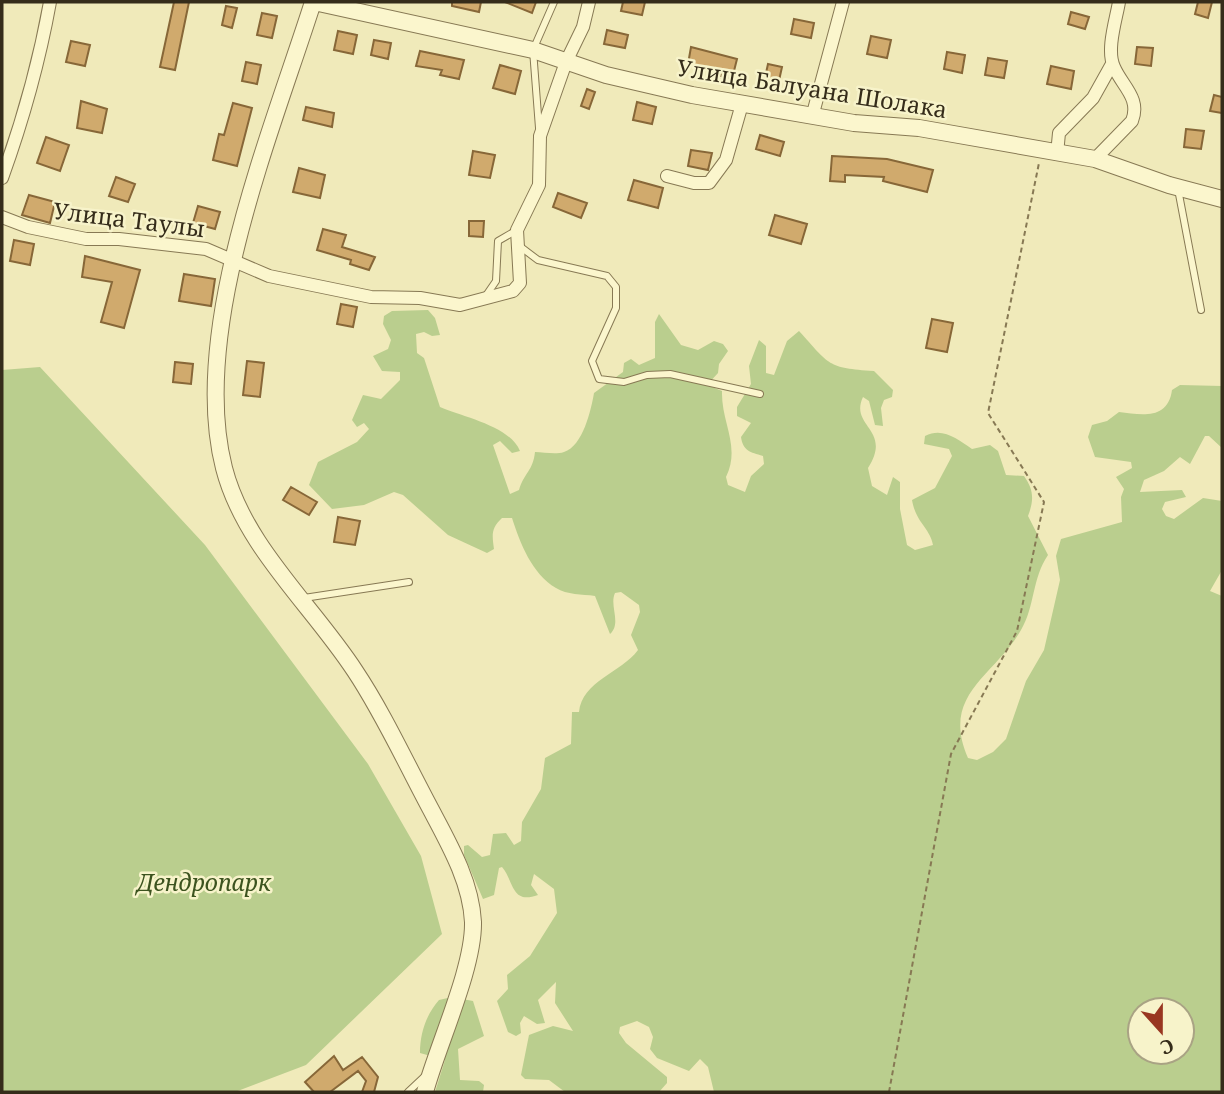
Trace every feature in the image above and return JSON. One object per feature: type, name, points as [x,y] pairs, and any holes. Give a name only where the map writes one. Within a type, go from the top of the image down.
[{"type":"street","points":[[2,178],[25,116],[39,62],[50,2]]},
{"type":"street","points":[[313,2],[233,261],[215,379],[215,408],[222,455],[232,489],[247,519],[299,599],[356,671],[440,827],[468,889],[473,920],[469,957],[425,1092]]},
{"type":"street","name":"Улица Балуана Шолака","points":[[313,2],[533,50],[606,75],[742,104],[811,117],[919,128],[1095,159],[1222,199]]},
{"type":"street","points":[[490,295],[518,289],[520,284],[517,230],[541,177],[540,136],[566,62],[583,27],[589,2]]},
{"type":"street","points":[[811,117],[843,2]]},
{"type":"street","points":[[1049,153],[1059,133],[1093,98],[1112,64],[1119,2]]},
{"type":"street","points":[[1095,159],[1132,121],[1135,113],[1131,93],[1112,64]]},
{"type":"street","points":[[667,176],[694,183],[709,183],[726,160],[742,104]]},
{"type":"street","name":"Улица Таулы","points":[[2,217],[28,227],[86,239],[119,239],[206,249],[270,276],[371,297],[420,298],[460,305],[490,295]]},
{"type":"lane","points":[[540,136],[534,92],[533,50],[554,2]]},
{"type":"lane","points":[[1178,187],[1201,310]]},
{"type":"lane","points":[[490,295],[496,281],[498,241],[517,230]]},
{"type":"lane","points":[[516,244],[538,261],[607,276],[616,286],[618,300],[592,361],[598,379],[624,382],[647,375],[670,374],[760,394]]},
{"type":"lane","points":[[299,599],[409,582]]},
{"type":"lane","points":[[408,1092],[432,1070]]},
{"type":"path","points":[[889,1092],[951,754],[1017,631],[1044,502],[988,413],[1049,153]]},
{"type":"green space","points":[[428,310],[435,318],[440,335],[432,336],[424,332],[416,334],[417,353],[424,358],[440,407],[485,423],[515,442],[520,451],[512,453],[500,441],[493,445],[510,494],[519,490],[535,452],[561,453],[576,443],[585,427],[594,393],[623,372],[624,363],[631,359],[639,365],[655,358],[655,322],[659,314],[681,345],[698,350],[714,341],[723,344],[728,351],[719,364],[718,373],[707,385],[722,391],[732,455],[726,477],[728,485],[745,492],[751,476],[764,464],[763,456],[743,445],[741,437],[751,423],[737,416],[737,407],[751,384],[749,366],[759,340],[766,346],[766,373],[774,375],[787,341],[799,331],[831,363],[874,371],[893,390],[892,397],[884,400],[881,408],[883,426],[875,425],[869,401],[863,397],[861,415],[874,436],[876,445],[868,468],[872,486],[887,495],[893,477],[900,482],[900,509],[907,545],[915,550],[933,545],[912,500],[935,488],[952,456],[949,449],[924,444],[925,436],[944,434],[972,449],[990,445],[998,451],[1006,475],[1024,476],[1030,486],[1032,500],[1028,516],[1048,555],[1039,573],[1029,612],[1021,630],[974,687],[966,702],[961,717],[961,736],[968,758],[977,760],[993,752],[1006,739],[1026,681],[1044,650],[1060,580],[1056,556],[1061,539],[1122,522],[1121,497],[1124,489],[1116,477],[1132,468],[1131,462],[1095,457],[1088,437],[1092,425],[1107,421],[1119,412],[1145,414],[1160,411],[1170,400],[1172,390],[1180,385],[1222,386],[1222,448],[1209,436],[1205,436],[1190,464],[1180,457],[1164,471],[1144,480],[1140,492],[1182,490],[1186,497],[1165,502],[1162,509],[1166,516],[1174,519],[1203,498],[1222,501],[1222,570],[1210,591],[1222,596],[1222,1092],[714,1092],[708,1067],[700,1059],[689,1071],[657,1058],[650,1049],[653,1037],[649,1027],[637,1021],[620,1027],[619,1033],[626,1043],[667,1077],[667,1083],[659,1092],[565,1092],[549,1080],[525,1079],[521,1075],[529,1035],[553,1026],[573,1031],[555,1003],[556,982],[538,1000],[545,1023],[537,1024],[524,1016],[520,1023],[521,1033],[516,1036],[508,1032],[497,1001],[508,989],[507,975],[530,956],[557,913],[554,889],[534,874],[531,885],[538,895],[523,897],[514,890],[502,867],[499,868],[494,895],[483,899],[464,855],[464,846],[468,845],[482,857],[490,855],[493,834],[506,833],[514,845],[521,841],[522,822],[541,789],[545,758],[571,744],[572,712],[579,712],[587,692],[638,650],[631,635],[640,612],[639,605],[621,592],[615,593],[615,625],[610,634],[595,596],[560,590],[540,575],[523,547],[512,518],[502,518],[496,525],[494,549],[487,553],[448,535],[403,495],[394,492],[364,505],[332,509],[309,485],[318,462],[357,442],[369,429],[364,423],[357,427],[352,420],[363,395],[381,399],[400,380],[400,372],[382,371],[373,356],[388,349],[391,340],[383,324],[384,316],[392,311]]},
{"type":"green space","name":"Дендропарк","points":[[40,367],[205,545],[368,764],[421,856],[442,934],[306,1065],[235,1092],[2,1092],[2,370]]},
{"type":"green space","points":[[452,997],[473,1001],[484,1036],[458,1049],[460,1080],[479,1081],[484,1085],[483,1092],[435,1092],[445,1060],[420,1053],[427,1018],[439,1000]]},
{"type":"building","points":[[174,2],[189,2],[175,70],[160,67]]},
{"type":"building","points":[[452,2],[481,2],[479,12],[452,6]]},
{"type":"building","points":[[505,2],[536,2],[532,13]]},
{"type":"building","points":[[623,2],[645,2],[642,15],[621,11]]},
{"type":"building","points":[[1198,2],[1212,2],[1208,18],[1195,14]]},
{"type":"building","points":[[226,6],[237,8],[232,28],[222,25]]},
{"type":"building","points":[[1071,12],[1089,17],[1085,29],[1068,24]]},
{"type":"building","points":[[262,13],[277,16],[272,38],[257,35]]},
{"type":"building","points":[[794,19],[814,23],[811,38],[791,34]]},
{"type":"building","points":[[607,30],[628,35],[625,48],[604,44]]},
{"type":"building","points":[[338,31],[357,35],[353,54],[334,50]]},
{"type":"building","points":[[871,36],[891,40],[887,58],[867,54]]},
{"type":"building","points":[[374,40],[391,43],[388,59],[371,55]]},
{"type":"building","points":[[71,41],[90,45],[85,66],[66,62]]},
{"type":"building","points":[[691,47],[737,59],[732,79],[721,76],[722,71],[688,64]]},
{"type":"building","points":[[1137,47],[1153,48],[1151,66],[1135,64]]},
{"type":"building","points":[[420,51],[464,60],[459,79],[440,75],[442,70],[416,66]]},
{"type":"building","points":[[947,52],[965,55],[962,73],[944,69]]},
{"type":"building","points":[[988,58],[1007,61],[1004,78],[985,75]]},
{"type":"building","points":[[246,62],[261,65],[257,84],[242,81]]},
{"type":"building","points":[[768,64],[782,67],[778,85],[764,82]]},
{"type":"building","points":[[500,65],[521,71],[515,94],[493,88]]},
{"type":"building","points":[[1051,66],[1074,71],[1071,89],[1047,84]]},
{"type":"building","points":[[587,89],[595,92],[589,109],[581,106]]},
{"type":"building","points":[[1214,95],[1222,97],[1222,113],[1210,111]]},
{"type":"building","points":[[81,101],[107,109],[102,133],[77,128]]},
{"type":"building","points":[[637,102],[656,107],[652,124],[633,120]]},
{"type":"building","points":[[233,103],[252,108],[237,166],[213,160],[219,134],[224,135]]},
{"type":"building","points":[[306,107],[334,113],[332,127],[303,120]]},
{"type":"building","points":[[1186,129],[1204,131],[1201,149],[1184,147]]},
{"type":"building","points":[[760,135],[784,142],[780,156],[756,149]]},
{"type":"building","points":[[46,137],[69,145],[60,171],[37,163]]},
{"type":"building","points":[[691,150],[712,153],[708,170],[688,166]]},
{"type":"building","points":[[473,151],[495,155],[490,178],[469,175]]},
{"type":"building","points":[[832,156],[887,159],[933,170],[927,192],[883,181],[884,177],[845,175],[845,182],[830,181]]},
{"type":"building","points":[[299,168],[325,175],[320,198],[293,192]]},
{"type":"building","points":[[116,177],[135,184],[128,202],[109,196]]},
{"type":"building","points":[[634,180],[663,188],[658,208],[628,200]]},
{"type":"building","points":[[558,193],[587,203],[581,218],[553,207]]},
{"type":"building","points":[[29,195],[55,202],[50,223],[22,215]]},
{"type":"building","points":[[198,206],[220,212],[215,229],[193,223]]},
{"type":"building","points":[[775,215],[807,224],[801,244],[769,235]]},
{"type":"building","points":[[469,221],[484,221],[483,237],[469,236]]},
{"type":"building","points":[[323,229],[346,235],[342,247],[375,257],[369,270],[350,264],[351,260],[317,250]]},
{"type":"building","points":[[14,240],[34,244],[30,265],[10,261]]},
{"type":"building","points":[[85,256],[140,270],[124,328],[101,322],[112,282],[82,277]]},
{"type":"building","points":[[184,274],[215,279],[211,306],[179,301]]},
{"type":"building","points":[[341,304],[357,307],[353,327],[337,324]]},
{"type":"building","points":[[932,319],[953,323],[947,352],[926,348]]},
{"type":"building","points":[[247,361],[264,363],[260,397],[243,395]]},
{"type":"building","points":[[175,362],[193,364],[191,384],[173,382]]},
{"type":"building","points":[[291,487],[317,502],[309,515],[283,500]]},
{"type":"building","points":[[338,517],[360,521],[355,545],[334,542]]},
{"type":"building","points":[[334,1056],[343,1070],[362,1057],[378,1077],[374,1092],[362,1092],[366,1081],[358,1071],[330,1092],[314,1092],[305,1082]]}]
